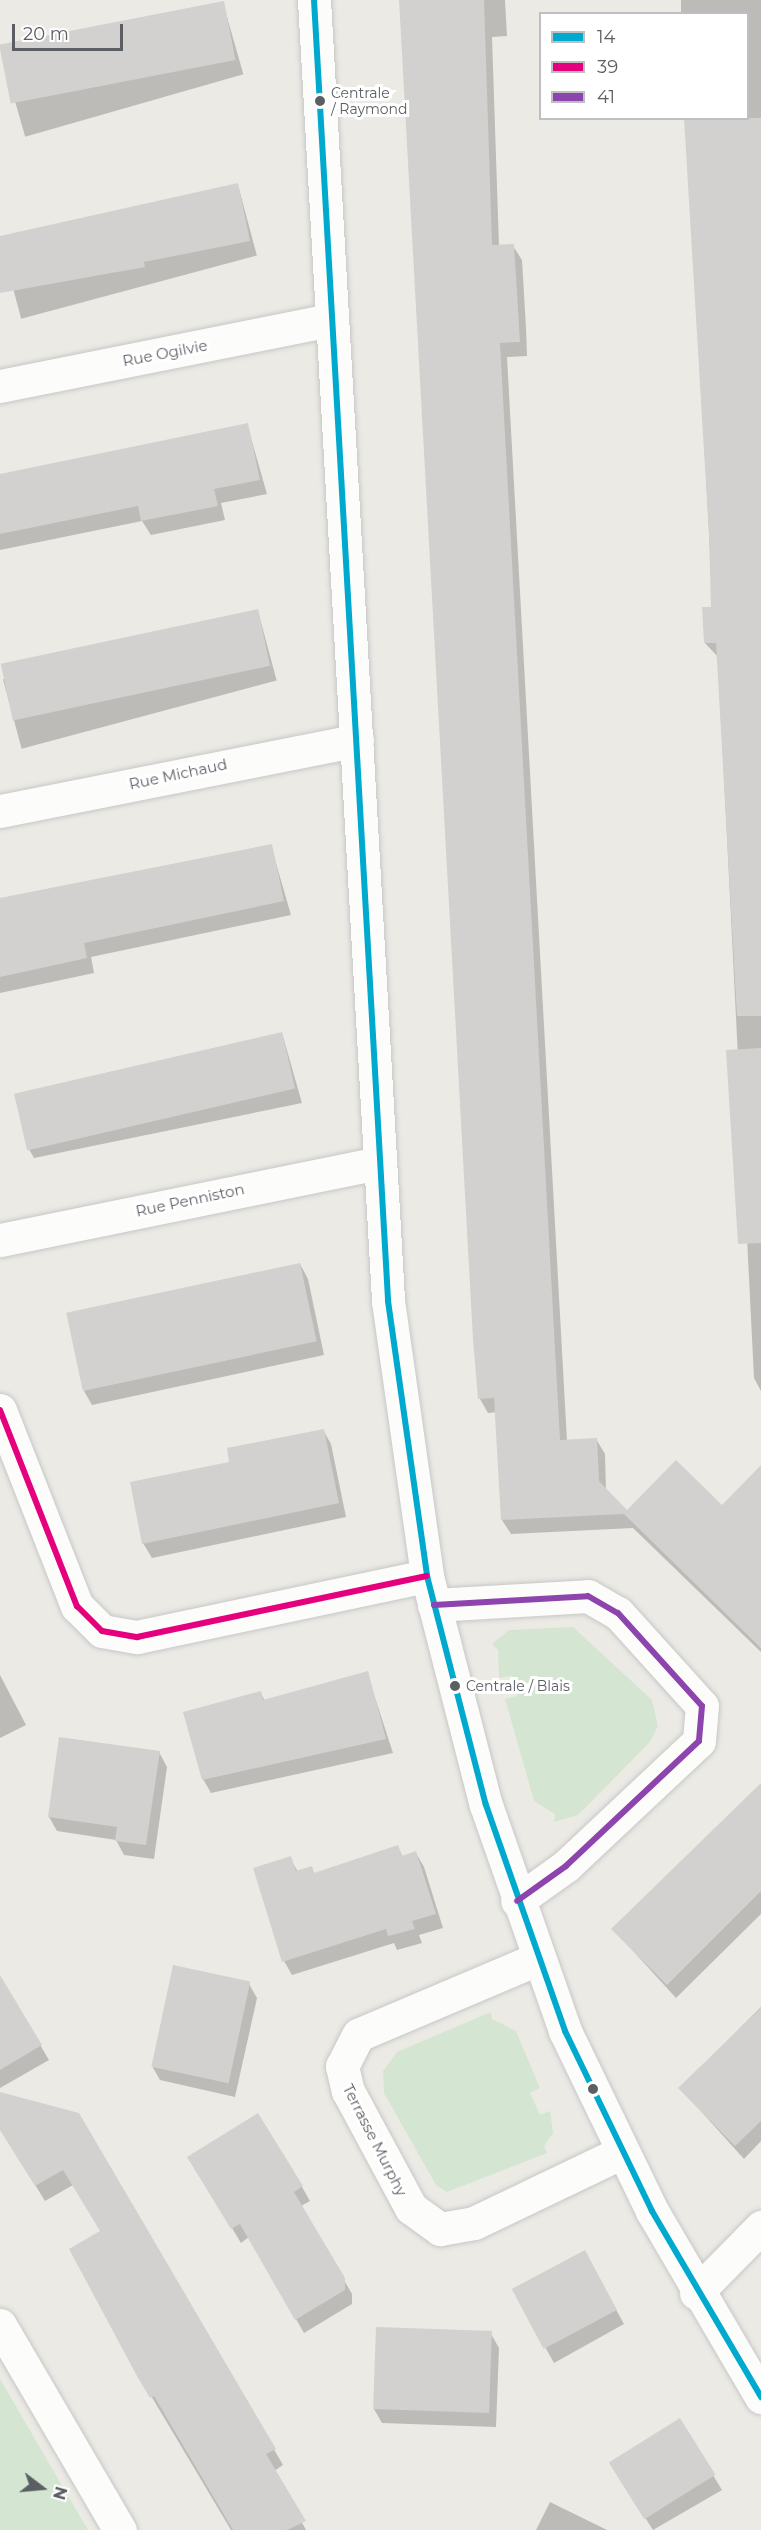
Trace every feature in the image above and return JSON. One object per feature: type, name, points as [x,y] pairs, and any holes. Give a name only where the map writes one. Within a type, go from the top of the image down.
[{"type":"street","points":[[314,0],[380,1163],[396,1376],[430,1590],[458,1707],[537,1959],[620,2153],[696,2293],[761,2397]]},
{"type":"street","name":"Rue Ogilvie","points":[[0,386],[331,320]]},
{"type":"street","name":"Rue Michaud","points":[[0,811],[357,740]]},
{"type":"street","name":"Rue Penniston","points":[[0,1240],[380,1163]]},
{"type":"street","points":[[0,1410],[77,1606],[102,1631],[137,1637],[430,1590],[588,1596],[618,1612],[702,1706],[699,1741],[566,1866],[517,1901]]},
{"type":"street","name":"Terrasse Murphy","points":[[537,1959],[358,2035],[342,2066],[348,2091],[411,2208],[440,2229],[474,2223],[620,2153]]},
{"type":"street","points":[[696,2293],[761,2227]]},
{"type":"street","points":[[0,2325],[120,2530]]},
{"type":"green space","points":[[573,1627],[652,1700],[658,1726],[650,1742],[578,1815],[554,1822],[555,1814],[534,1801],[505,1699],[517,1696],[512,1676],[499,1678],[498,1650],[492,1644],[509,1630]]},
{"type":"green space","points":[[491,2012],[492,2019],[516,2031],[540,2088],[530,2093],[540,2115],[550,2111],[553,2133],[544,2146],[547,2153],[447,2192],[436,2185],[384,2093],[383,2071],[397,2052]]},
{"type":"green space","points":[[0,2379],[43,2453],[88,2530],[0,2530]]},
{"type":"building","points":[[399,0],[484,0],[492,245],[514,244],[520,342],[500,343],[560,1440],[597,1438],[599,1481],[627,1510],[676,1460],[722,1505],[761,1465],[761,1648],[624,1514],[501,1520],[494,1398],[478,1399],[473,1339]]},
{"type":"building","points":[[224,1],[235,60],[11,104],[0,45]]},
{"type":"building","points":[[761,118],[761,1016],[737,1016],[716,643],[704,643],[702,607],[711,607],[709,534],[684,120]]},
{"type":"building","points":[[238,183],[250,241],[144,262],[145,267],[0,293],[0,236]]},
{"type":"building","points":[[248,423],[260,480],[214,489],[218,506],[141,521],[138,506],[0,534],[0,474]]},
{"type":"building","points":[[258,609],[270,666],[13,720],[1,664]]},
{"type":"building","points":[[272,844],[284,901],[84,943],[87,958],[0,977],[0,898]]},
{"type":"building","points":[[282,1032],[295,1089],[27,1150],[14,1094]]},
{"type":"building","points":[[761,1048],[761,1243],[738,1244],[726,1050]]},
{"type":"building","points":[[300,1263],[317,1341],[83,1391],[66,1313]]},
{"type":"building","points":[[324,1429],[339,1503],[142,1544],[130,1482],[229,1462],[227,1448]]},
{"type":"building","points":[[368,1671],[386,1739],[202,1780],[183,1712],[261,1691],[263,1700]]},
{"type":"building","points":[[59,1737],[160,1751],[146,1845],[115,1841],[117,1827],[48,1817]]},
{"type":"building","points":[[761,1783],[761,1891],[667,1985],[611,1929]]},
{"type":"building","points":[[398,1845],[402,1856],[416,1851],[436,1914],[412,1921],[415,1929],[388,1936],[386,1929],[282,1962],[253,1868],[291,1856],[296,1871],[312,1866],[314,1873]]},
{"type":"building","points":[[173,1965],[250,1981],[229,2083],[151,2067]]},
{"type":"building","points":[[0,1975],[42,2045],[0,2070]]},
{"type":"building","points":[[761,2008],[761,2121],[735,2146],[678,2088]]},
{"type":"building","points":[[0,2092],[79,2113],[276,2449],[266,2454],[306,2521],[287,2530],[233,2530],[154,2396],[150,2398],[137,2376],[69,2249],[100,2231],[63,2170],[35,2186],[0,2130]]},
{"type":"building","points":[[258,2113],[303,2186],[294,2192],[345,2278],[345,2290],[295,2320],[240,2224],[231,2229],[187,2157]]},
{"type":"building","points":[[585,2250],[617,2310],[544,2349],[512,2289]]},
{"type":"building","points":[[376,2327],[492,2331],[489,2413],[373,2409]]},
{"type":"building","points":[[680,2418],[716,2475],[644,2519],[609,2463]]},
{"type":"transit line","name":"14","points":[[314,0],[388,1301],[427,1576],[486,1805],[565,2031],[652,2211],[761,2397]]},
{"type":"transit line","name":"39","points":[[0,1410],[77,1606],[102,1631],[137,1637],[427,1576]]},
{"type":"transit line","name":"41","points":[[434,1605],[588,1596],[618,1613],[702,1706],[699,1741],[566,1866],[517,1901]]},
{"type":"place","name":"Centrale / Raymond","points":[[320,101]]},
{"type":"place","name":"Centrale / Blais","points":[[455,1686]]}]
